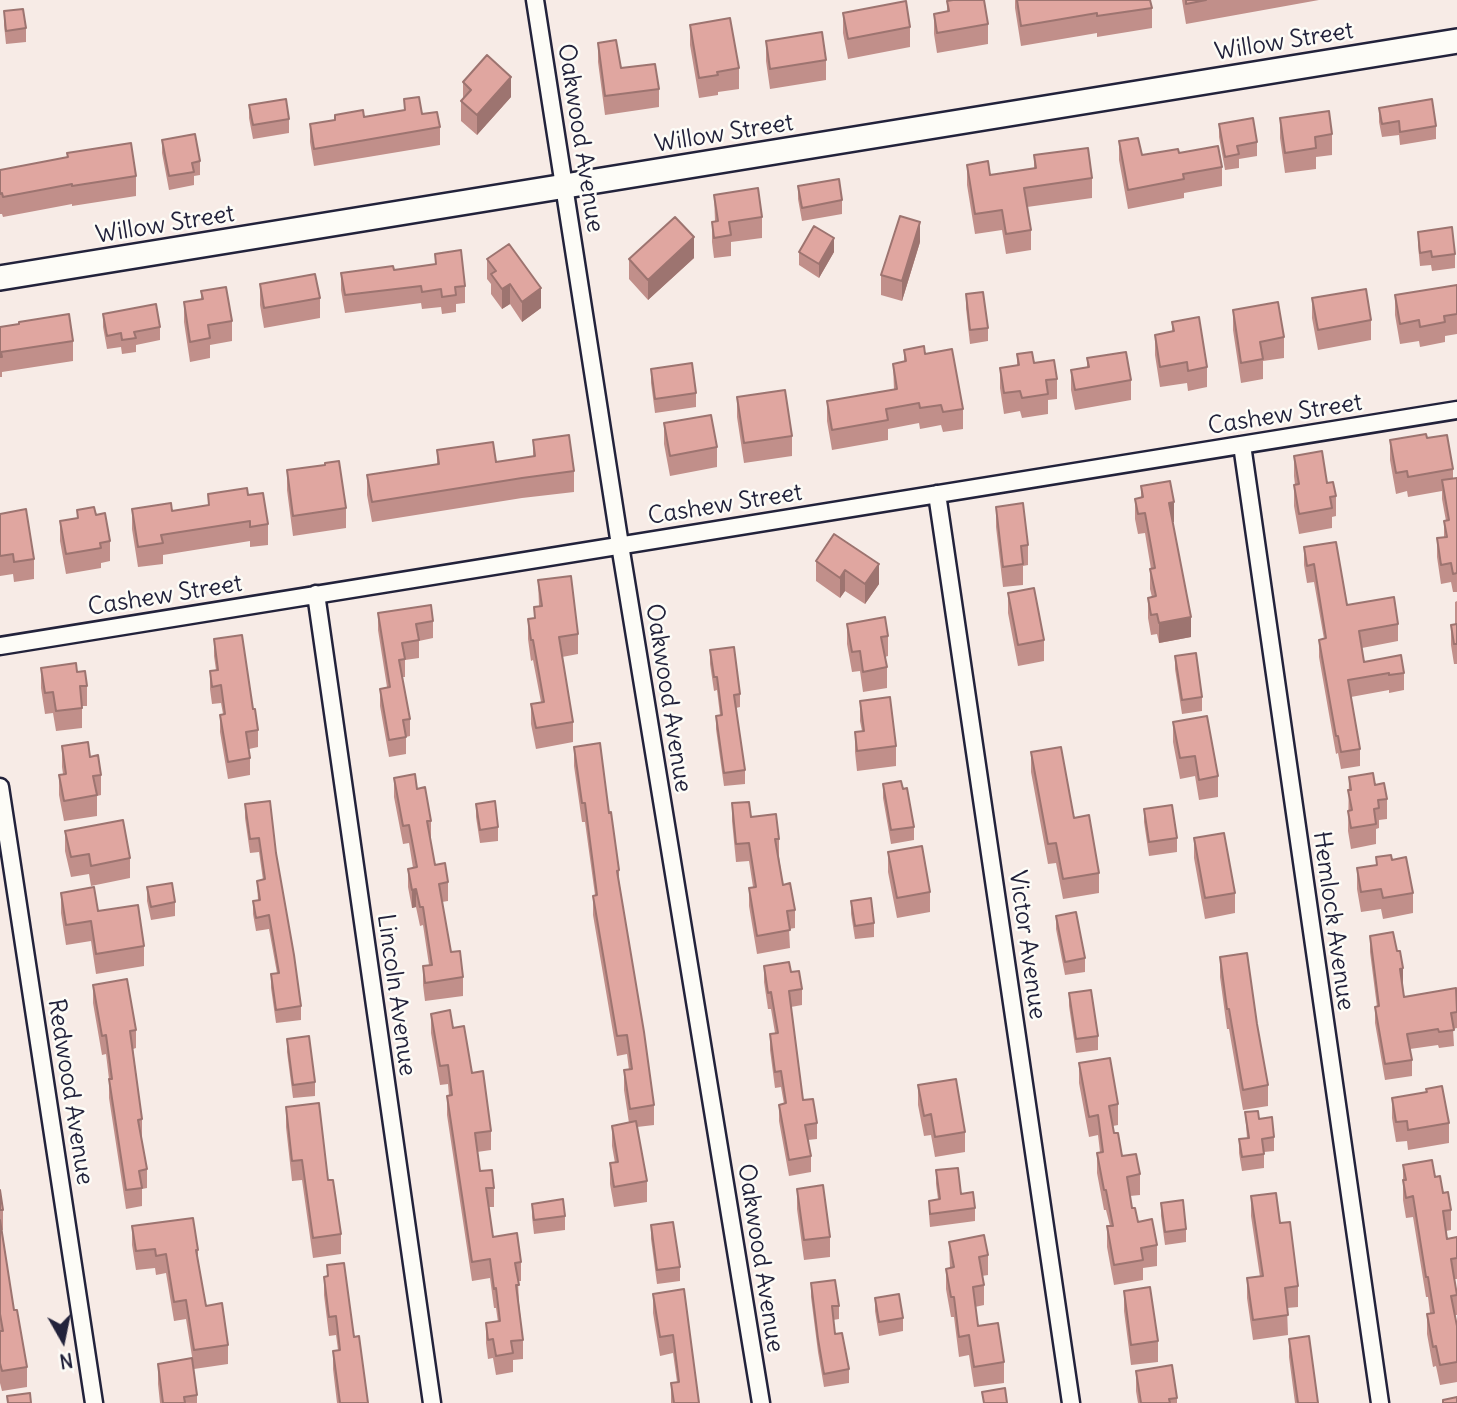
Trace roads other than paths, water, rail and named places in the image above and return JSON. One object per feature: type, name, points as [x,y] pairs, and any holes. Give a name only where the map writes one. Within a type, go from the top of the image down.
[{"type":"street","name":"Oakwood Avenue","points":[[535,0],[620,545],[761,1403]]},
{"type":"street","name":"Willow Street","points":[[0,278],[1457,41]]},
{"type":"street","name":"Cashew Street","points":[[0,646],[1457,410]]},
{"type":"street","name":"Hemlock Avenue","points":[[1242,445],[1380,1403]]},
{"type":"street","name":"Victor Avenue","points":[[937,494],[1071,1403]]},
{"type":"street","name":"Lincoln Avenue","points":[[316,594],[432,1403]]},
{"type":"street","name":"Redwood Avenue","points":[[0,787],[94,1403]]}]
